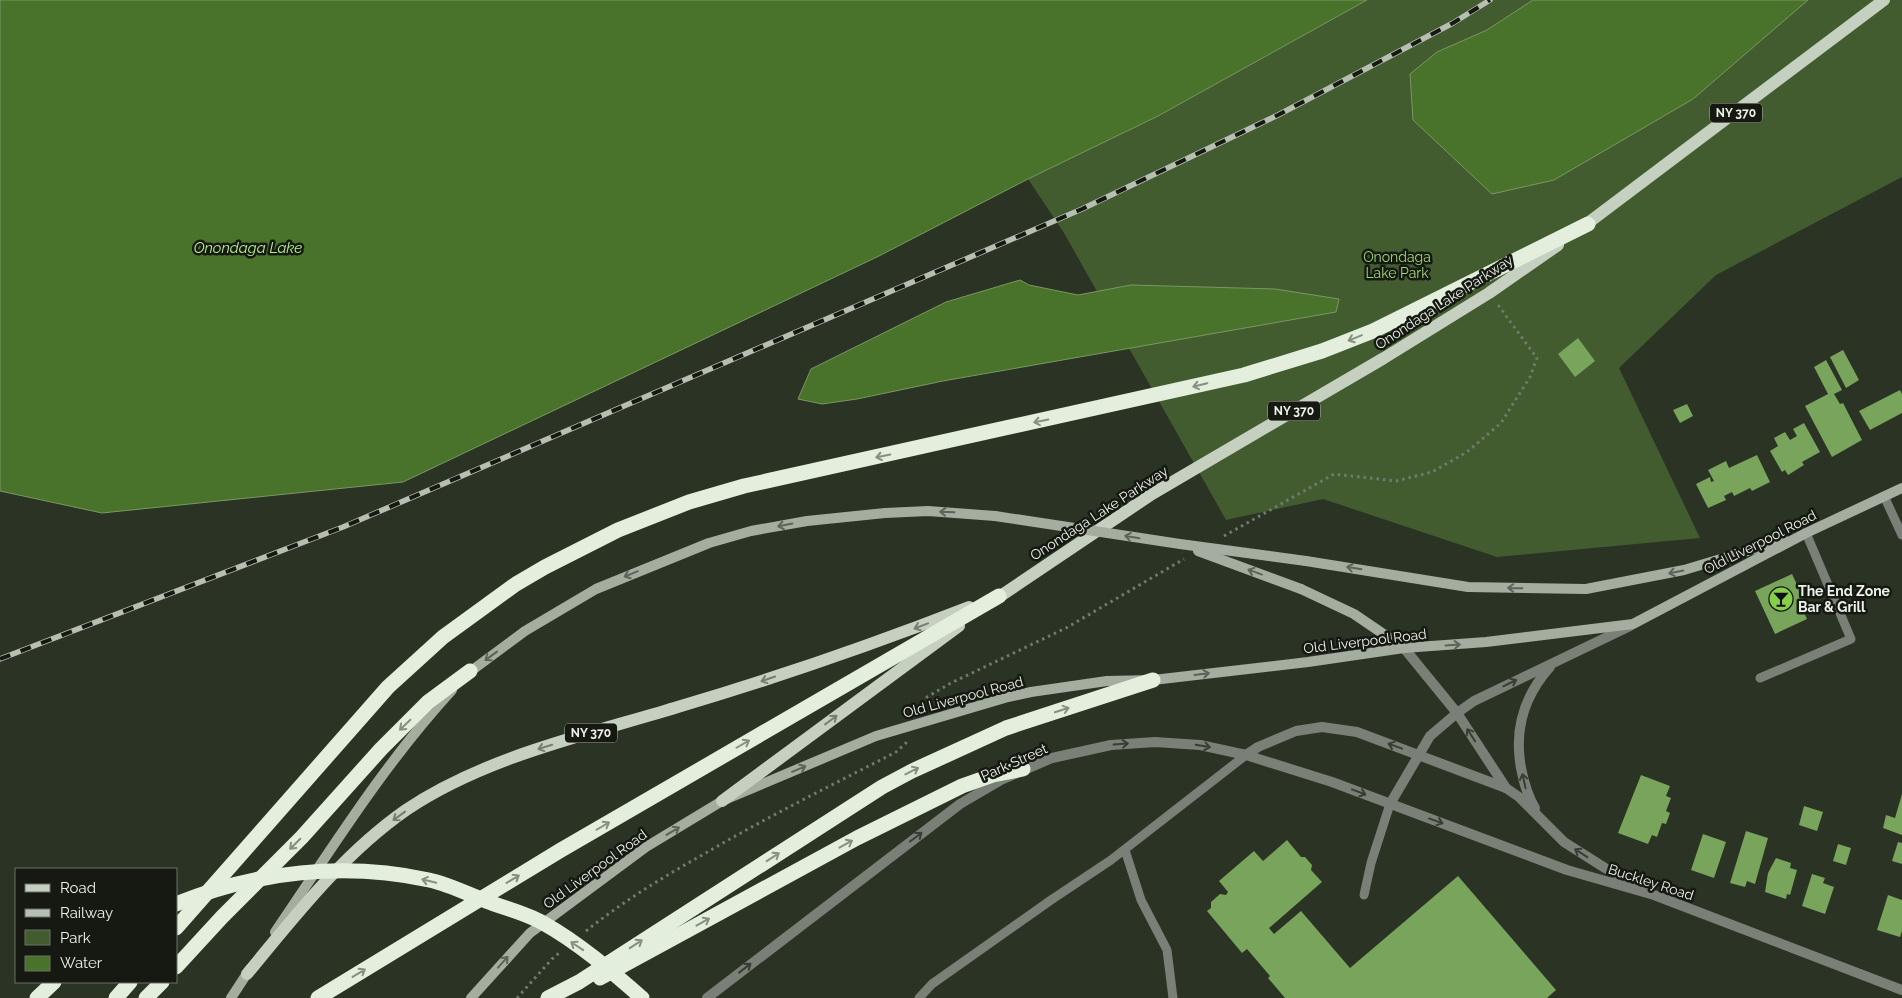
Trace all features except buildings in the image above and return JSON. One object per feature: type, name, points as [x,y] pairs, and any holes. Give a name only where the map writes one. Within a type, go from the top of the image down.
[{"type":"highway","points":[[178,926],[388,687],[443,637],[516,584],[545,566],[618,530],[689,502],[744,486],[1244,376],[1322,351],[1373,331],[1588,224]]},
{"type":"highway","points":[[318,998],[560,850],[999,596]]},
{"type":"highway","points":[[178,965],[222,917],[302,837],[381,749],[428,702],[470,671]]},
{"type":"highway","points":[[549,997],[579,982],[882,787],[912,771],[1006,728],[1153,680]]},
{"type":"highway","points":[[549,997],[608,975],[857,838],[962,786],[993,775],[1023,769]]},
{"type":"highway","points":[[178,903],[206,892],[256,879],[294,874],[339,871],[382,873],[431,880],[541,922],[595,958],[642,998]]},
{"type":"highway","points":[[37,998],[53,983]]},
{"type":"highway","points":[[116,998],[129,983]]},
{"type":"highway","points":[[146,998],[161,983]]},
{"type":"main road","name":"Onondaga Lake Parkway","points":[[999,596],[1152,494],[1384,358],[1489,293],[1588,224],[1884,0]]},
{"type":"main road","name":"Old Liverpool Road","points":[[471,998],[530,933],[646,847],[722,801],[876,736],[1031,692],[1107,681],[1153,680],[1308,662],[1404,648],[1486,642],[1633,624],[1806,533],[1902,488]]},
{"type":"main road","points":[[247,974],[376,782],[430,714],[470,671],[525,630],[596,589],[709,543],[751,531],[807,520],[928,511],[995,516],[1306,561],[1468,587],[1586,589],[1684,570],[1806,533]]},
{"type":"main road","points":[[1180,544],[1301,589],[1354,614],[1404,648]]},
{"type":"main road","name":"NY 370","points":[[722,801],[999,596]]},
{"type":"main road","name":"NY 370","points":[[231,998],[247,974],[332,874],[381,829],[452,782],[533,751],[748,686],[884,640],[999,596]]},
{"type":"street","name":"Old Liverpool Road","points":[[1390,804],[1430,736],[1456,713],[1474,701],[1633,624]]},
{"type":"street","points":[[1404,648],[1456,713],[1506,788]]},
{"type":"street","points":[[1546,824],[1530,800],[1524,786],[1518,752],[1519,723],[1530,692],[1554,662]]},
{"type":"street","points":[[1246,755],[1258,747],[1296,731],[1322,727],[1357,732],[1506,788],[1519,797],[1564,842],[1605,868],[1654,895]]},
{"type":"street","name":"Park Street","points":[[707,998],[960,804],[1023,769],[1052,758],[1111,745],[1155,742],[1200,745],[1246,755],[1332,782],[1390,804]]},
{"type":"street","name":"Buckley Road","points":[[1390,804],[1566,870],[1654,895],[1902,990]]},
{"type":"lane","points":[[1884,496],[1902,535]]},
{"type":"lane","points":[[1760,678],[1851,639],[1806,533]]},
{"type":"lane","points":[[920,998],[932,984],[1125,850],[1246,755]]},
{"type":"lane","points":[[1364,896],[1370,863],[1390,804]]},
{"type":"lane","points":[[1125,850],[1141,900],[1167,950],[1173,998]]},
{"type":"path","points":[[1222,537],[1334,474],[1396,481],[1432,472],[1467,452],[1501,423],[1530,377],[1537,358],[1489,293]]},
{"type":"path","points":[[581,935],[603,918],[680,868],[760,822],[896,752],[906,744],[917,711],[927,697],[951,682],[1066,628],[1188,557]]},
{"type":"path","points":[[517,998],[552,959],[566,947]]},
{"type":"green space","name":"Onondaga Lake Park","points":[[1367,0],[1902,0],[1902,177],[1716,275],[1619,368],[1700,538],[1497,557],[1323,499],[1226,520],[1064,233],[1028,179],[1158,116]]},
{"type":"water","name":"Onondaga Lake","points":[[0,0],[1367,0],[1158,116],[1028,179],[877,257],[403,482],[102,513],[0,491]]},
{"type":"water","points":[[1533,0],[1808,0],[1693,99],[1554,180],[1492,194],[1413,120],[1410,74],[1437,52],[1487,30]]},
{"type":"water","points":[[1020,280],[1029,285],[1078,295],[1131,285],[1275,289],[1339,299],[1336,312],[943,381],[857,399],[822,404],[798,399],[811,369],[946,302]]},
{"type":"railway","points":[[0,659],[343,527],[1082,209],[1278,115],[1453,23],[1490,0]]},
{"type":"place","name":"The End Zone Bar & Grill","points":[[1781,599]]}]
